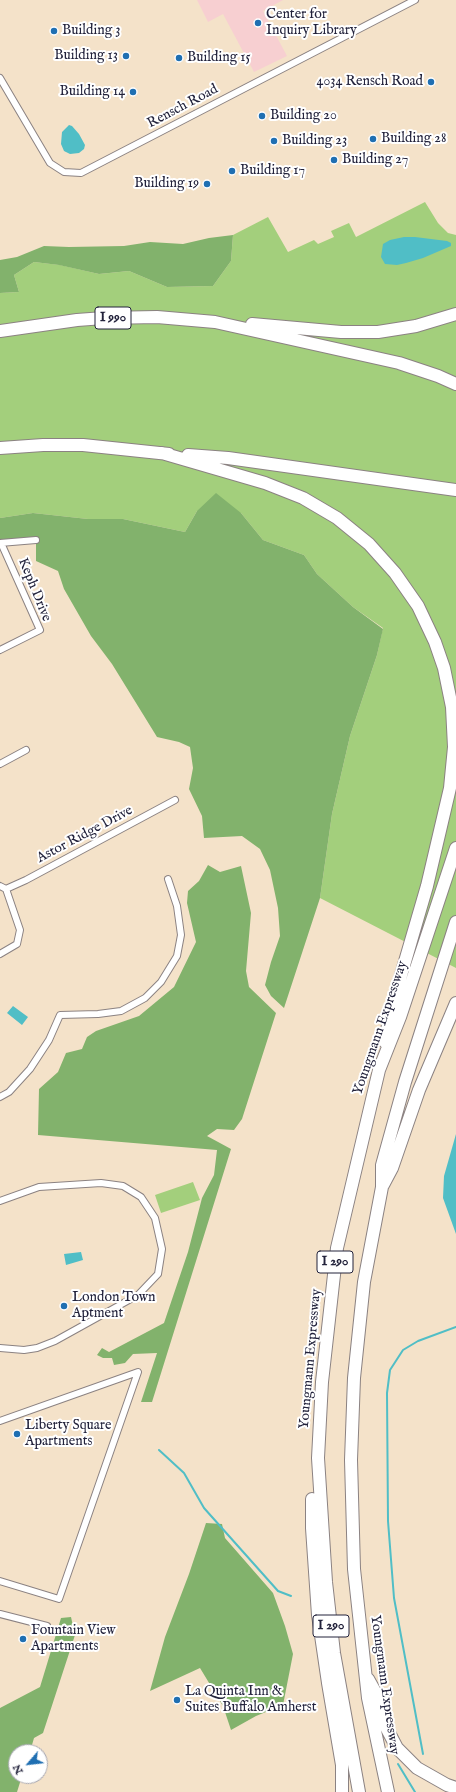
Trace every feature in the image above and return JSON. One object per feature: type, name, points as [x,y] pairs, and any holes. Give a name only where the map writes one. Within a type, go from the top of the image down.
[{"type":"highway","points":[[227,324],[270,325],[341,332],[378,332],[416,326],[456,314]]},
{"type":"highway","name":"I 990","points":[[0,331],[77,320],[118,317],[176,318],[227,324]]},
{"type":"highway","points":[[227,324],[393,361],[425,371],[456,384]]},
{"type":"highway","points":[[0,448],[43,445],[83,445],[228,458],[456,490]]},
{"type":"highway","points":[[162,453],[265,483],[303,498],[337,518],[369,544],[395,573],[421,612],[440,656],[450,694],[453,721],[454,747],[450,788],[423,900],[390,1013],[379,1070]]},
{"type":"highway","name":"Youngmann Expressway","points":[[359,1792],[334,1653],[325,1575],[318,1458],[322,1382],[337,1248],[379,1070],[400,1017],[456,848]]},
{"type":"highway","name":"Youngmann Expressway","points":[[388,1792],[372,1720],[359,1618],[353,1543],[352,1439],[354,1378],[369,1254],[382,1187],[382,1165],[393,1121],[456,922]]},
{"type":"highway","points":[[382,1187],[392,1168],[419,1090],[456,1003]]},
{"type":"highway","points":[[318,1458],[312,1484],[312,1528],[324,1657],[342,1765],[342,1792]]},
{"type":"highway","points":[[367,1676],[378,1697],[386,1727],[397,1748],[418,1768],[447,1785],[456,1788]]},
{"type":"street","name":"Rensch Road","points":[[0,78],[50,163],[64,172],[81,173],[414,0]]},
{"type":"street","name":"Keph Drive","points":[[0,650],[40,630],[0,543],[36,540]]},
{"type":"street","points":[[0,764],[26,750]]},
{"type":"street","name":"Astor Ridge Drive","points":[[0,954],[17,944],[20,930],[3,887],[26,880],[176,800]]},
{"type":"street","points":[[0,1097],[9,1092],[30,1069],[49,1040],[60,1015],[98,1014],[121,1011],[145,998],[161,982],[176,956],[181,935],[177,906],[168,879]]},
{"type":"street","points":[[0,1201],[39,1187],[101,1184],[123,1186],[141,1197],[156,1218],[162,1249],[158,1274],[138,1295],[55,1341],[37,1348],[24,1350],[0,1348]]},
{"type":"street","points":[[0,1421],[138,1372],[59,1599],[0,1581]]},
{"type":"street","points":[[0,1614],[47,1626]]},
{"type":"shaded area","points":[[197,0],[283,0],[263,11],[287,56],[254,72],[223,14],[208,22]]},
{"type":"green space","points":[[425,202],[438,223],[448,233],[456,235],[456,968],[320,898],[332,814],[350,736],[377,655],[383,628],[353,607],[317,574],[304,555],[263,540],[241,513],[197,511],[185,532],[123,519],[88,519],[33,513],[0,518],[0,293],[19,292],[14,275],[34,262],[60,265],[99,274],[129,271],[167,287],[213,286],[231,261],[233,235],[268,217],[288,252],[314,240],[318,244],[334,237],[331,231],[349,223],[356,237]]},
{"type":"green space","points":[[233,235],[231,261],[213,286],[167,287],[129,271],[99,274],[59,265],[34,262],[14,275],[19,292],[0,293],[0,260],[17,257],[44,246],[124,246],[150,242],[183,244],[209,238]]},
{"type":"green space","points":[[216,493],[241,513],[263,540],[304,555],[317,574],[353,607],[383,629],[377,655],[350,736],[332,814],[320,898],[284,1008],[271,996],[265,985],[280,936],[278,908],[270,870],[260,849],[242,836],[204,838],[202,816],[189,789],[193,768],[190,747],[179,742],[157,737],[112,664],[91,636],[64,589],[58,571],[36,561],[36,540],[0,543],[0,518],[33,513],[88,519],[123,519],[185,532],[197,511]]},
{"type":"green space","points":[[208,865],[220,872],[241,866],[251,913],[246,971],[249,987],[276,1013],[242,1119],[234,1130],[217,1129],[207,1136],[231,1149],[152,1402],[141,1402],[157,1353],[133,1354],[125,1363],[114,1365],[112,1358],[103,1358],[97,1355],[102,1348],[109,1352],[164,1323],[188,1252],[202,1198],[214,1175],[217,1150],[38,1135],[39,1089],[58,1072],[66,1053],[82,1049],[87,1037],[96,1031],[139,1016],[174,987],[196,942],[187,903],[188,891],[199,881]]},
{"type":"green space","points":[[193,1182],[200,1200],[161,1213],[155,1195]]},
{"type":"green space","points":[[206,1523],[222,1524],[225,1538],[273,1593],[293,1654],[283,1705],[256,1716],[231,1730],[223,1706],[200,1668],[150,1691],[165,1637],[189,1574]]},
{"type":"green space","points":[[71,1617],[75,1635],[43,1733],[34,1738],[32,1744],[8,1744],[8,1784],[20,1784],[17,1792],[0,1792],[0,1708],[40,1687],[61,1618]]},
{"type":"water","points":[[69,125],[72,126],[79,134],[85,145],[84,149],[79,153],[70,154],[64,151],[61,144],[62,132]]},
{"type":"water","points":[[404,237],[447,241],[451,243],[451,246],[423,258],[406,263],[397,265],[385,264],[381,257],[383,244],[390,240]]},
{"type":"water","points":[[13,1006],[28,1017],[22,1025],[7,1013]]},
{"type":"water","points":[[456,1134],[456,1234],[443,1198],[444,1176]]},
{"type":"water","points":[[81,1252],[83,1260],[66,1265],[64,1254]]},
{"type":"waterway","points":[[423,1754],[394,1598],[388,1521],[387,1393],[390,1370],[403,1350],[418,1341],[456,1327]]},
{"type":"waterway","points":[[159,1450],[184,1473],[204,1508],[278,1591],[291,1596]]},
{"type":"waterway","points":[[398,1764],[415,1792]]},
{"type":"place","name":"Center for Inquiry Library","points":[[258,23]]},
{"type":"place","name":"Building 3","points":[[54,31]]},
{"type":"place","name":"Building 13","points":[[126,56]]},
{"type":"place","name":"Building 15","points":[[179,58]]},
{"type":"place","name":"4034 Rensch Road","points":[[431,82]]},
{"type":"place","name":"Building 14","points":[[133,92]]},
{"type":"place","name":"Building 20","points":[[262,116]]},
{"type":"place","name":"Building 28","points":[[373,139]]},
{"type":"place","name":"Building 23","points":[[274,141]]},
{"type":"place","name":"Building 27","points":[[334,160]]},
{"type":"place","name":"Building 17","points":[[232,171]]},
{"type":"place","name":"Building 19","points":[[207,184]]},
{"type":"place","name":"London Town Aptment","points":[[64,1306]]},
{"type":"place","name":"Liberty Square Apartments","points":[[17,1434]]},
{"type":"place","name":"Fountain View Apartments","points":[[23,1639]]},
{"type":"place","name":"La Quinta Inn & Suites Buffalo Amherst","points":[[177,1700]]}]
